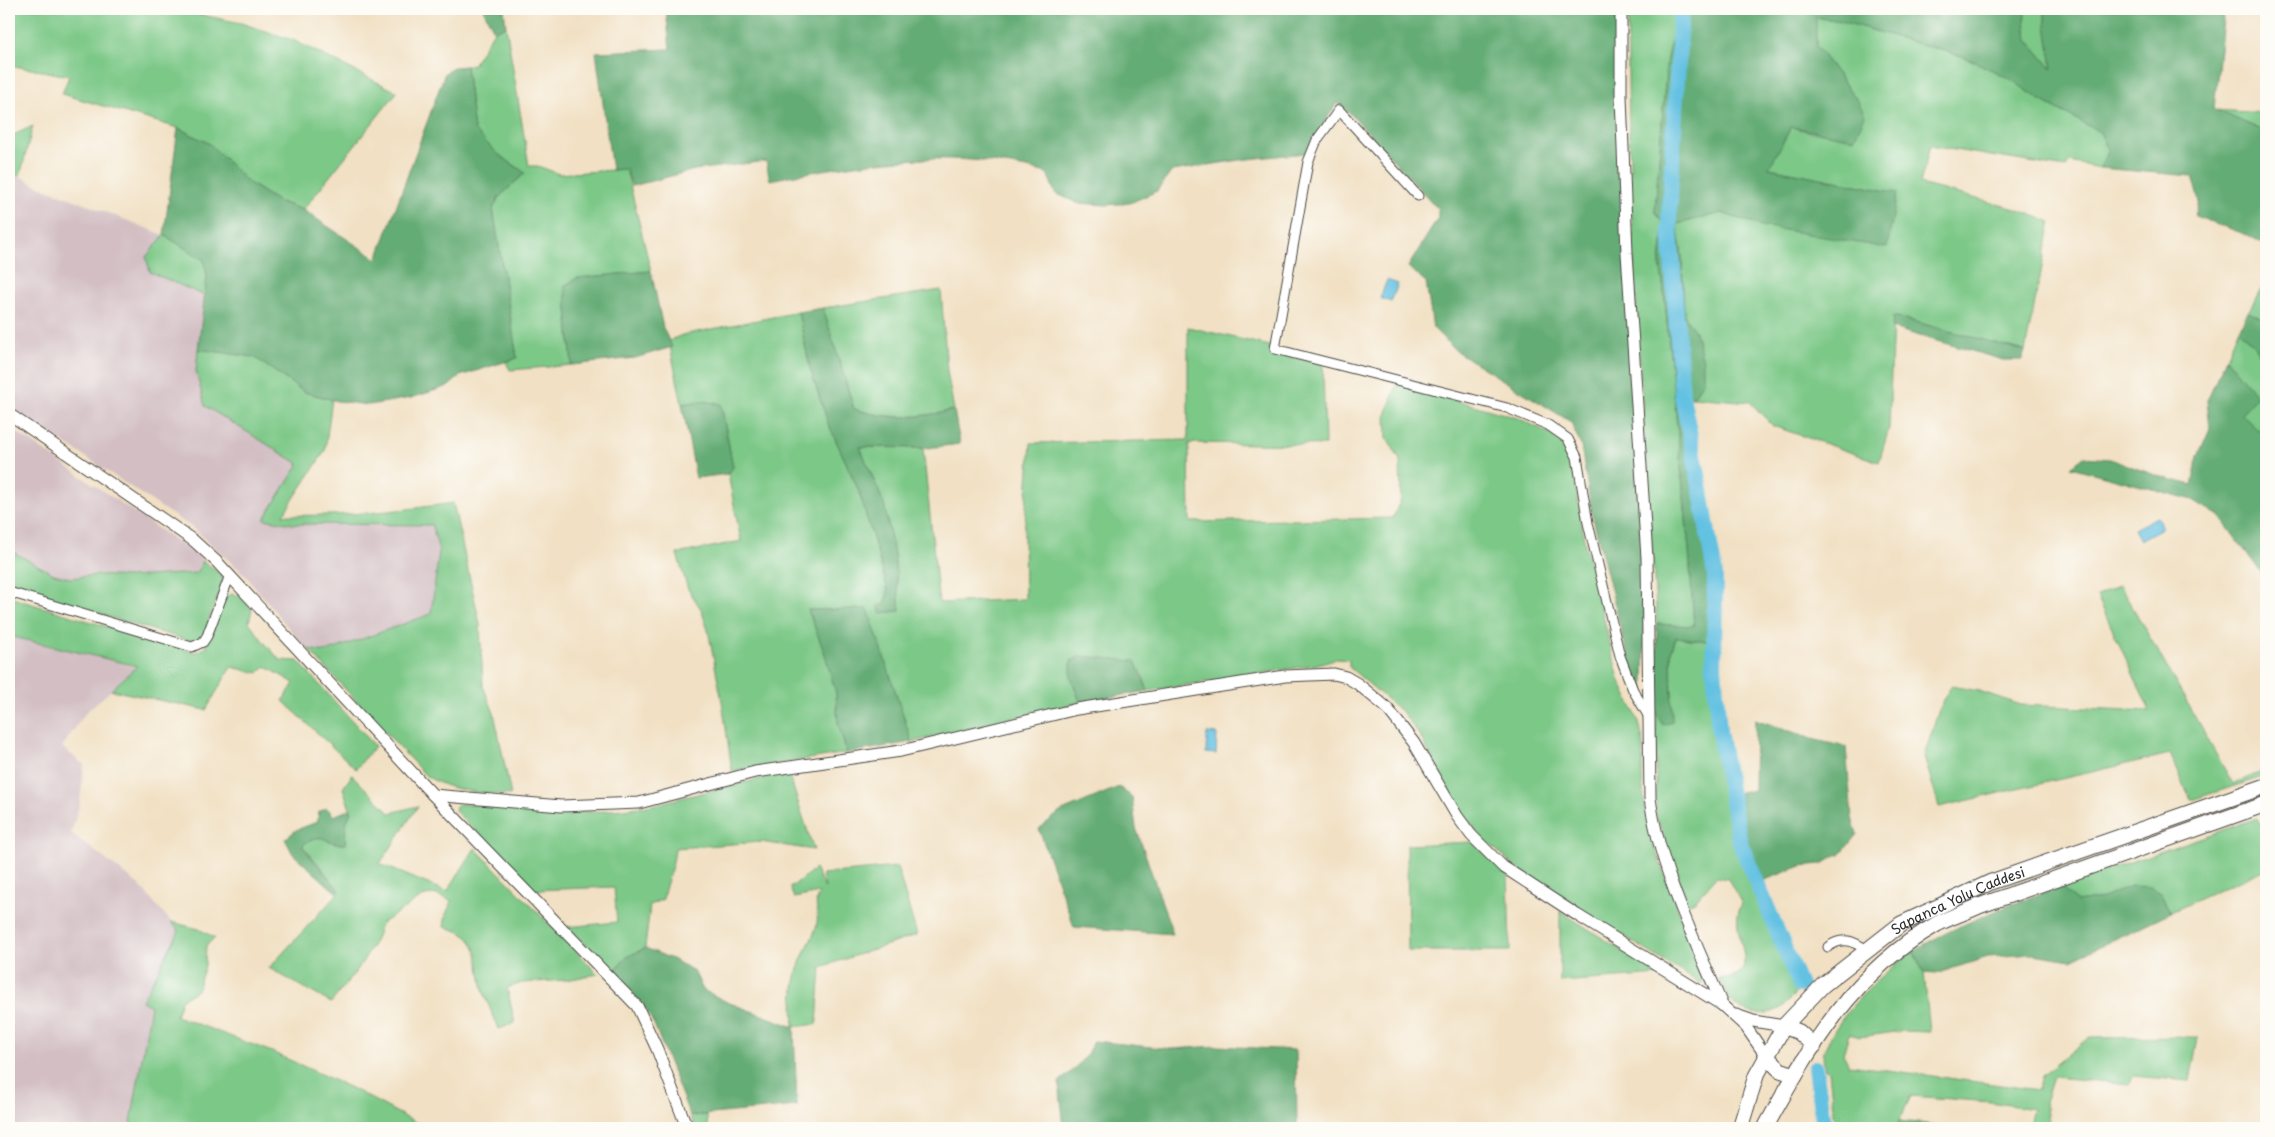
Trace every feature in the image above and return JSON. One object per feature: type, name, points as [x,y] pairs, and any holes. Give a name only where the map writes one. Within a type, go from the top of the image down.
[{"type":"highway","name":"Sapanca Yolu Caddesi","points":[[1740,1128],[1756,1076],[1784,1026],[1823,985],[1900,924],[1991,882],[2266,786]]},
{"type":"highway","name":"Sapanca Yolu Caddesi","points":[[1764,1128],[1795,1075],[1836,1012],[1882,962],[1939,924],[1980,906],[2266,804]]},
{"type":"highway","points":[[1784,1026],[1799,1032],[1814,1046]]},
{"type":"highway","points":[[1766,1056],[1780,1070],[1795,1075]]},
{"type":"street","points":[[1621,9],[1624,185],[1648,558],[1650,798],[1656,832],[1680,903],[1722,1005]]},
{"type":"street","points":[[1418,196],[1339,110],[1317,140],[1310,157],[1275,349],[1507,408],[1548,425],[1568,438],[1577,457],[1588,523],[1622,662],[1633,690],[1650,717]]},
{"type":"street","points":[[9,414],[194,541],[230,574],[310,664],[433,795],[636,1006],[646,1023],[684,1120],[689,1128]]},
{"type":"street","points":[[9,592],[192,647],[198,645],[207,636],[230,574]]},
{"type":"street","points":[[433,795],[561,806],[638,803],[755,772],[900,751],[1078,708],[1285,676],[1334,674],[1346,677],[1358,684],[1387,708],[1414,743],[1457,816],[1471,835],[1502,866],[1722,1005],[1746,1027],[1766,1056]]},
{"type":"street","points":[[1828,947],[1836,941],[1846,940],[1855,942],[1867,950]]},
{"type":"street","points":[[1732,1013],[1753,1021],[1784,1026]]},
{"type":"shaded area","points":[[9,170],[34,184],[164,235],[146,257],[150,272],[205,296],[196,371],[205,406],[300,464],[264,519],[293,524],[432,525],[439,551],[431,614],[326,652],[308,649],[246,576],[194,529],[9,406]]},
{"type":"shaded area","points":[[9,427],[200,557],[203,561],[197,573],[129,577],[99,575],[70,578],[54,574],[9,550]]},
{"type":"shaded area","points":[[9,636],[138,667],[86,712],[62,747],[84,765],[80,802],[71,833],[139,885],[179,931],[142,1000],[151,1006],[130,1128],[9,1128],[9,701],[12,693],[9,692]]},
{"type":"green space","points":[[9,9],[172,9],[241,23],[293,40],[397,92],[303,210],[277,201],[249,183],[210,144],[178,128],[62,94],[69,76],[9,65]]},
{"type":"green space","points":[[483,9],[504,9],[506,26],[494,31]]},
{"type":"green space","points":[[666,9],[1616,9],[1645,612],[1644,694],[1640,691],[1630,665],[1592,514],[1581,446],[1571,422],[1456,351],[1433,328],[1426,282],[1408,267],[1438,218],[1438,209],[1353,116],[1337,103],[1305,153],[1239,160],[1172,171],[1157,191],[1130,203],[1106,205],[1077,203],[1055,193],[1047,173],[977,160],[942,159],[874,163],[840,167],[770,180],[766,161],[695,170],[632,186],[626,169],[612,170],[596,52],[670,49]]},
{"type":"green space","points":[[1628,9],[1676,9],[1677,18],[1667,58],[1655,211],[1664,225],[1660,264],[1689,550],[1694,627],[1657,624],[1633,240],[1628,86]]},
{"type":"green space","points":[[1676,9],[2024,9],[2027,39],[2052,69],[2044,9],[2224,9],[2214,109],[2266,132],[2266,246],[2250,236],[2195,216],[2199,201],[2192,176],[2100,168],[2108,150],[2100,132],[2039,99],[2009,78],[1965,57],[1841,21],[1816,17],[1816,46],[1858,101],[1865,116],[1854,139],[1791,127],[1769,168],[1897,193],[1887,248],[1762,226],[1721,213],[1677,224],[1682,257],[1684,315],[1695,332],[1703,360],[1703,381],[1693,397],[1682,397],[1715,575],[1714,642],[1676,637],[1671,652],[1672,722],[1663,725],[1656,713],[1657,624],[1694,626],[1689,550],[1660,264],[1664,225],[1655,211],[1667,58],[1677,18]]},
{"type":"green space","points":[[2024,9],[2044,9],[2053,70],[2027,39]]},
{"type":"green space","points":[[1815,17],[1841,21],[1965,57],[2009,78],[2039,99],[2100,132],[2108,150],[2100,168],[2069,162],[2066,168],[1930,146],[1920,184],[2016,209],[2051,222],[2025,351],[1893,316],[1889,428],[1879,462],[1773,426],[1750,402],[1693,397],[1703,381],[1695,332],[1684,315],[1682,257],[1677,224],[1721,213],[1762,226],[1897,193],[1769,168],[1791,127],[1815,133],[1858,101],[1816,46]]},
{"type":"green space","points":[[506,26],[529,166],[538,166],[559,174],[626,169],[651,271],[577,278],[565,285],[572,365],[510,370],[506,362],[517,358],[493,209],[499,197],[525,173],[498,154],[474,130],[466,66],[473,65],[494,31]]},
{"type":"green space","points":[[466,66],[474,130],[498,154],[525,173],[499,197],[493,209],[517,358],[460,376],[449,386],[411,398],[369,405],[337,401],[304,392],[254,357],[198,349],[207,276],[204,260],[164,235],[178,128],[210,144],[249,183],[277,201],[303,210],[377,259],[445,73],[455,67]]},
{"type":"green space","points":[[2214,110],[2266,113],[2266,132]]},
{"type":"green space","points":[[33,126],[20,176],[9,170],[9,137]]},
{"type":"green space","points":[[164,235],[204,260],[207,276],[205,296],[150,272],[146,257]]},
{"type":"green space","points":[[651,271],[663,328],[672,347],[635,358],[572,365],[565,286],[577,278]]},
{"type":"green space","points":[[2266,281],[2266,320],[2248,312]]},
{"type":"green space","points":[[941,290],[947,371],[954,410],[904,417],[867,413],[854,409],[823,308]]},
{"type":"green space","points":[[823,308],[854,409],[892,417],[928,415],[954,410],[960,444],[927,448],[860,447],[884,504],[894,555],[900,611],[880,613],[879,605],[885,605],[888,591],[877,551],[858,489],[828,423],[810,368],[798,312]]},
{"type":"green space","points":[[798,312],[810,368],[828,423],[858,489],[888,591],[885,605],[879,606],[880,613],[900,611],[894,555],[884,504],[860,447],[923,448],[939,603],[1025,599],[1024,534],[1031,443],[1188,440],[1188,327],[1270,346],[1269,351],[1323,364],[1325,445],[1189,443],[1190,522],[1393,518],[1401,499],[1400,460],[1387,438],[1386,415],[1397,383],[1518,418],[1549,433],[1564,446],[1572,463],[1585,545],[1619,679],[1639,722],[1643,741],[1642,778],[1646,818],[1656,852],[1705,980],[1700,983],[1676,969],[1519,870],[1479,835],[1458,806],[1420,736],[1403,713],[1349,667],[1349,660],[1335,659],[1314,665],[1148,691],[1141,671],[1071,677],[1080,702],[912,742],[868,609],[808,610],[825,654],[836,693],[838,724],[847,753],[732,771],[722,701],[708,630],[701,609],[688,589],[677,554],[741,541],[728,474],[733,467],[721,404],[702,401],[682,404],[669,341],[682,335]]},
{"type":"green space","points":[[2248,312],[2266,320],[2266,366],[2253,344],[2238,330]]},
{"type":"green space","points":[[1893,316],[2025,351],[2022,360],[2003,360],[1892,328]]},
{"type":"green space","points":[[2238,330],[2253,344],[2266,366],[2266,423],[2258,431],[2242,415],[2226,358]]},
{"type":"green space","points":[[198,349],[254,357],[304,392],[332,399],[325,451],[283,515],[369,513],[453,503],[480,624],[483,686],[494,713],[511,795],[456,789],[426,776],[308,649],[326,652],[431,614],[439,551],[432,525],[293,524],[264,519],[299,464],[205,406],[196,371]]},
{"type":"green space","points":[[2226,358],[2256,395],[2242,415],[2258,430],[2266,423],[2266,579],[2219,516],[2193,500],[2071,467],[2084,457],[2110,459],[2158,476],[2192,485],[2198,456],[2210,428],[2207,400]]},
{"type":"green space","points":[[702,401],[721,404],[733,467],[728,474],[696,478],[682,404]]},
{"type":"green space","points":[[9,550],[54,574],[70,578],[99,575],[129,577],[197,573],[203,561],[221,574],[223,581],[204,634],[199,640],[193,642],[9,587]]},
{"type":"green space","points":[[2120,585],[2233,784],[2266,770],[2266,776],[2191,800],[2170,754],[1939,807],[1924,756],[1939,710],[1951,686],[1979,691],[2021,705],[2150,711],[2097,596]]},
{"type":"green space","points":[[233,594],[241,596],[252,610],[249,622],[280,660],[298,661],[375,746],[356,769],[283,701],[294,683],[265,666],[259,673],[231,667],[206,710],[111,690],[137,666],[9,636],[9,597],[195,652],[206,648],[226,596]]},
{"type":"green space","points":[[868,609],[912,742],[847,753],[838,724],[836,693],[825,654],[808,610]]},
{"type":"green space","points":[[1676,637],[1714,642],[1719,731],[1740,843],[1800,985],[1783,1006],[1769,1013],[1753,1013],[1739,1008],[1733,1003],[1718,979],[1734,976],[1741,971],[1744,964],[1738,924],[1738,914],[1742,904],[1728,879],[1716,877],[1696,900],[1688,904],[1656,816],[1656,713],[1663,725],[1672,696],[1671,652]]},
{"type":"green space","points":[[1081,656],[1135,661],[1148,691],[1080,702],[1071,677],[1071,661]]},
{"type":"green space","points":[[1755,719],[1816,740],[1846,747],[1852,818],[1857,834],[1841,854],[1821,864],[1801,866],[1757,883],[1740,843],[1731,795],[1754,790]]},
{"type":"green space","points":[[788,772],[814,850],[761,842],[675,848],[663,899],[650,905],[645,948],[627,957],[613,972],[567,927],[617,922],[614,887],[535,890],[455,811],[456,806],[461,804],[595,812],[648,806]]},
{"type":"green space","points":[[352,775],[390,813],[418,806],[380,864],[447,892],[475,848],[598,974],[566,980],[522,983],[507,988],[515,1023],[499,1029],[484,993],[476,951],[472,943],[466,936],[444,927],[446,914],[452,901],[434,894],[422,897],[382,923],[375,941],[360,966],[331,1003],[269,968],[340,891],[302,845],[316,837],[338,844],[345,844],[346,823],[351,812],[343,788]]},
{"type":"green space","points":[[1119,787],[1132,797],[1136,828],[1173,934],[1074,927],[1039,829],[1060,812]]},
{"type":"green space","points":[[327,808],[334,816],[350,809],[351,812],[346,823],[345,844],[315,838],[302,846],[340,891],[338,894],[293,854],[285,839],[296,830],[317,822],[319,812]]},
{"type":"green space","points":[[2257,818],[2266,836],[2266,869],[2171,912],[2161,893],[2131,886],[2103,898],[2076,902],[2061,886]]},
{"type":"green space","points":[[1472,842],[1508,874],[1510,951],[1408,951],[1407,845]]},
{"type":"green space","points":[[897,867],[917,935],[821,967],[817,1024],[794,1027],[795,981],[801,961],[816,929],[816,900],[819,893],[794,898],[790,888],[815,869],[825,888],[822,874]]},
{"type":"green space","points":[[2061,886],[2076,902],[2103,898],[2131,886],[2150,887],[2161,893],[2171,912],[2071,960],[2033,954],[1988,957],[1935,974],[1924,973],[1913,951],[1967,923]]},
{"type":"green space","points":[[1560,911],[1660,975],[1560,982]]},
{"type":"green space","points":[[171,922],[199,929],[215,938],[206,945],[205,966],[197,990],[181,1000],[176,1016],[272,1052],[351,1088],[426,1128],[130,1128],[151,1006],[142,1001],[179,931]]},
{"type":"green space","points":[[645,948],[672,959],[694,971],[703,990],[727,1002],[794,1027],[797,1106],[690,1116],[654,1024],[643,1005],[613,972],[627,957]]},
{"type":"green space","points":[[1913,951],[1924,973],[1930,1032],[1902,1031],[1860,1037],[1849,1034],[1843,1054],[1849,1065],[2038,1090],[2042,1076],[2088,1038],[2198,1037],[2190,1081],[2133,1076],[2130,1084],[2053,1077],[2045,1102],[2049,1128],[2028,1128],[2033,1109],[1991,1102],[1911,1096],[1896,1128],[1835,1128],[1829,1071],[1825,1070],[1824,1051],[1831,1036],[1850,1008],[1887,972]]},
{"type":"green space","points":[[1093,1041],[1172,1049],[1217,1046],[1296,1050],[1297,1128],[1064,1128],[1059,1082],[1083,1059]]},
{"type":"green space","points":[[707,1115],[708,1128],[696,1128],[690,1116]]},
{"type":"green space","points":[[1899,1121],[1965,1128],[1896,1128]]},
{"type":"water","points":[[1387,280],[1398,284],[1391,302],[1380,298]]},
{"type":"water","points":[[2157,517],[2162,528],[2140,540],[2134,529]]},
{"type":"water","points":[[1207,733],[1217,734],[1216,754],[1206,753]]},
{"type":"waterway","points":[[1681,9],[1669,216],[1682,396],[1700,485],[1715,575],[1714,668],[1719,731],[1740,843],[1800,985]]},
{"type":"waterway","points":[[1815,1068],[1824,1128]]}]
